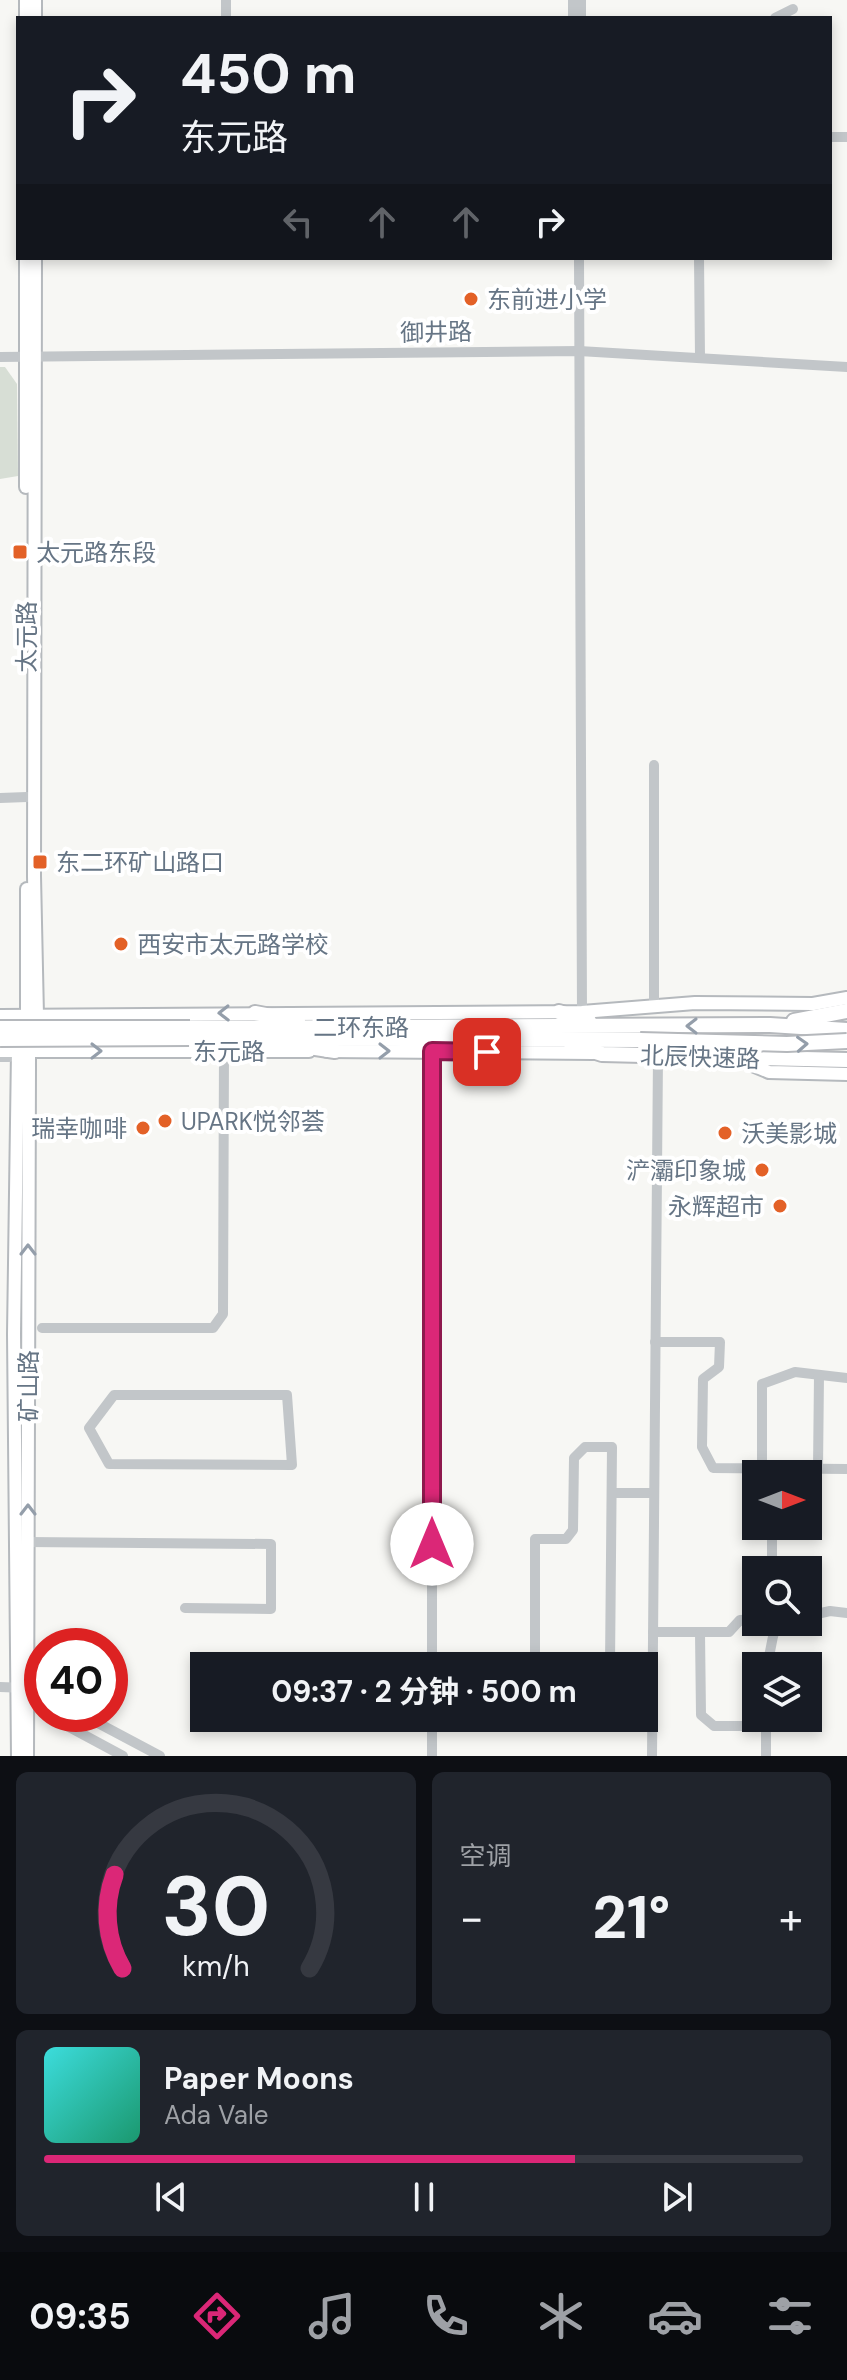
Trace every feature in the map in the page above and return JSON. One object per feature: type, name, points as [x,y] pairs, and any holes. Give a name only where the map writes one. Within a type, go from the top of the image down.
[{"type":"highway","points":[[770,1025],[847,1011]]},
{"type":"highway","points":[[559,1012],[605,1026]]},
{"type":"highway","points":[[255,1013],[338,1027]]},
{"type":"highway","name":"二环东路","points":[[0,1039],[338,1027],[770,1025]]},
{"type":"highway","name":"北辰快速路","points":[[770,1025],[847,1030]]},
{"type":"highway","name":"二环东路","points":[[0,1028],[189,1033]]},
{"type":"highway","points":[[189,1033],[252,1038],[787,1044],[847,1041]]},
{"type":"highway","points":[[252,1038],[335,1051]]},
{"type":"highway","name":"北辰快速路","points":[[555,1039],[602,1054],[847,1062]]},
{"type":"main road","name":"太元路","points":[[26,260],[30,356],[34,876],[32,1016]]},
{"type":"main road","name":"太元路","points":[[32,1016],[27,797],[30,356],[35,260]]},
{"type":"main road","name":"东元路","points":[[0,1016],[582,1012],[695,1003],[813,1004],[847,998]]},
{"type":"main road","name":"矿山路","points":[[24,1695],[14,1334],[24,1051],[32,1016]]},
{"type":"main road","name":"东元路","points":[[0,1051],[602,1054]]},
{"type":"main road","name":"矿山路","points":[[18,1756],[27,1542],[24,1051]]},
{"type":"main road","points":[[735,1057],[769,1072],[847,1074]]},
{"type":"main road","name":"矿山路","points":[[27,1732],[27,1756]]},
{"type":"street","points":[[779,16],[793,9]]},
{"type":"street","points":[[573,260],[582,1012]]},
{"type":"street","points":[[576,351],[579,260]]},
{"type":"street","points":[[699,260],[700,357]]},
{"type":"street","name":"御井路","points":[[0,357],[576,351],[847,367]]},
{"type":"street","points":[[654,765],[654,1006]]},
{"type":"street","points":[[0,798],[27,797]]},
{"type":"street","points":[[0,1057],[24,1051]]},
{"type":"street","points":[[42,1328],[213,1328],[223,1314],[224,1051]]},
{"type":"street","points":[[432,1051],[432,1652]]},
{"type":"street","points":[[650,1652],[653,1632],[658,1056]]},
{"type":"street","points":[[655,1342],[720,1342],[719,1367],[703,1379],[702,1447],[713,1468],[742,1469]]},
{"type":"street","points":[[768,1460],[762,1384],[795,1372],[847,1378]]},
{"type":"street","points":[[818,1460],[819,1375]]},
{"type":"street","points":[[114,1395],[287,1395],[292,1465],[109,1464],[89,1428],[114,1395]]},
{"type":"street","points":[[535,1652],[535,1539],[566,1539],[573,1530],[574,1458],[585,1447],[612,1447],[610,1652]]},
{"type":"street","points":[[822,1469],[847,1469]]},
{"type":"street","points":[[612,1493],[654,1493]]},
{"type":"street","points":[[27,1542],[271,1544],[271,1609],[185,1608]]},
{"type":"street","points":[[822,1613],[847,1613]]},
{"type":"street","points":[[653,1632],[729,1632],[742,1620]]},
{"type":"street","points":[[700,1633],[701,1715],[714,1726],[742,1724]]},
{"type":"street","points":[[0,1687],[22,1687]]},
{"type":"street","points":[[78,1732],[123,1756]]},
{"type":"street","points":[[115,1732],[160,1756]]},
{"type":"street","points":[[432,1732],[432,1756]]},
{"type":"street","points":[[651,1732],[652,1756]]},
{"type":"street","points":[[766,1732],[766,1756]]},
{"type":"shaded area","points":[[0,367],[5,367],[17,384],[18,476],[0,479]]},
{"type":"place","name":"东前进小学","points":[[471,299]]},
{"type":"place","name":"太元路东段","points":[[20,552]]},
{"type":"place","name":"东二环矿山路口","points":[[40,862]]},
{"type":"place","name":"西安市太元路学校","points":[[121,944]]},
{"type":"place","name":"UPARK悦邻荟","points":[[165,1121]]},
{"type":"place","name":"瑞幸咖啡","points":[[143,1128]]},
{"type":"place","name":"沃美影城","points":[[725,1133]]},
{"type":"place","name":"浐灞印象城","points":[[762,1170]]},
{"type":"place","name":"永辉超市","points":[[780,1206]]},
{"type":"route","points":[[432,1544],[432,1051],[487,1052]]}]
